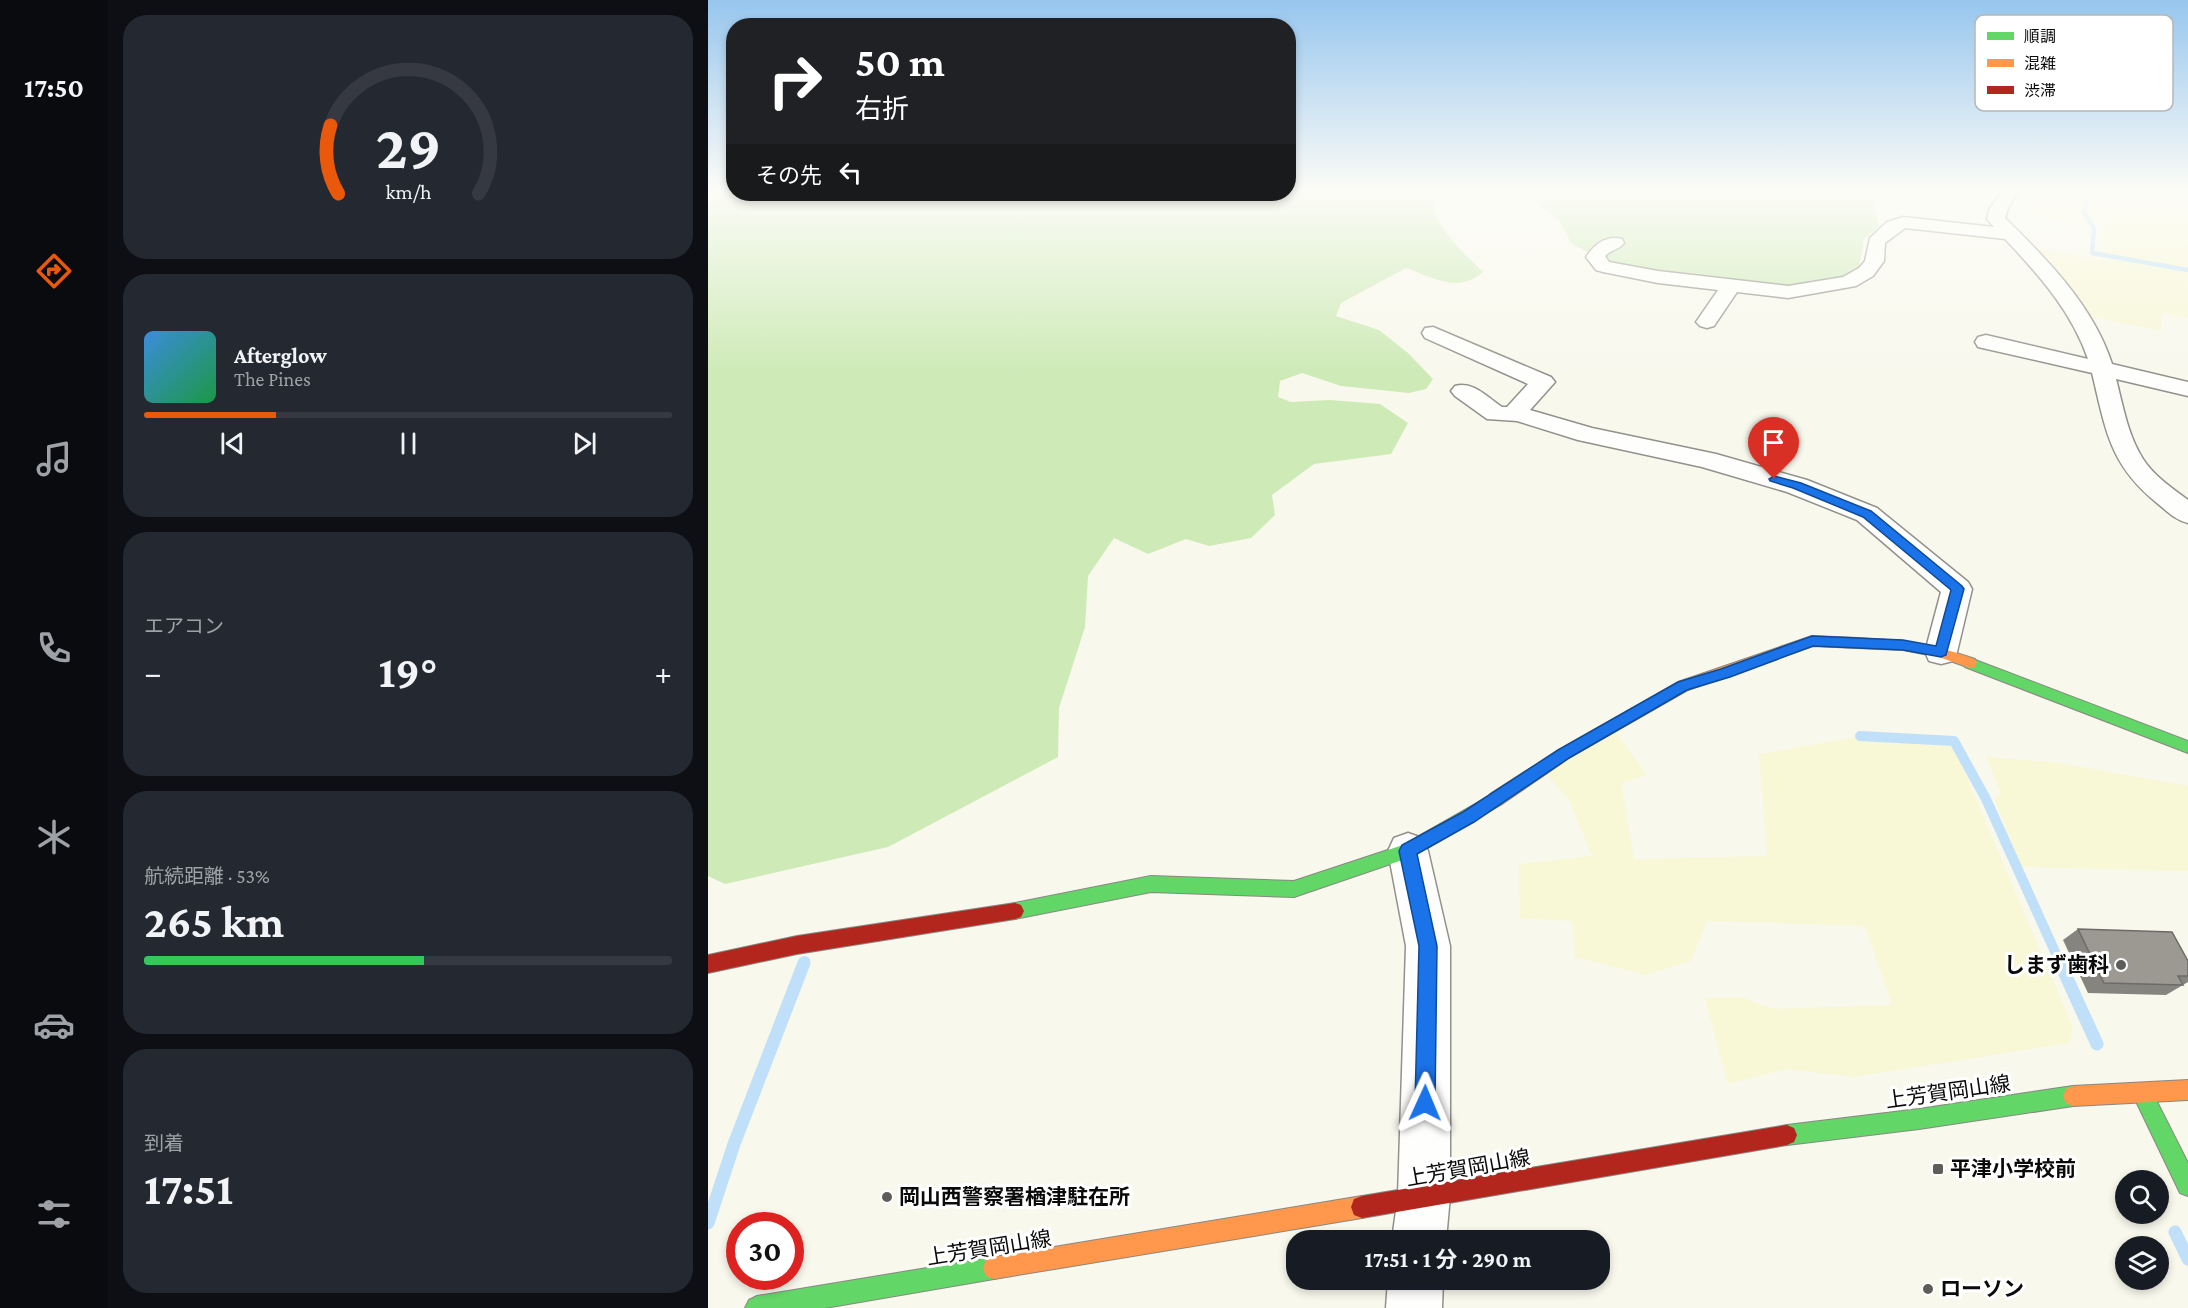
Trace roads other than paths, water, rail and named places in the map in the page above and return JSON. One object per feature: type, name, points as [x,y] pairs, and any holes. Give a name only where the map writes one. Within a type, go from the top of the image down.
[{"type":"street","points":[[1599,251],[1595,257],[1604,266],[1658,277],[1788,292],[1849,282],[1866,272],[1874,261],[1875,251]]},
{"type":"street","points":[[2024,251],[2086,329],[2102,369],[2119,434],[2130,460],[2153,485],[2188,514]]},
{"type":"street","points":[[1707,322],[1731,285]]},
{"type":"street","points":[[1433,333],[1543,382],[1518,408],[1519,414]]},
{"type":"street","points":[[1986,342],[2188,389]]},
{"type":"street","points":[[1463,391],[1496,414],[1519,414],[1587,435],[1707,460],[1797,486],[1867,514],[1958,589],[1941,652]]},
{"type":"street","points":[[708,964],[797,945],[998,915],[1151,884],[1294,889],[1408,851],[1468,817],[1564,754],[1683,686],[1812,641],[1903,645],[1941,652],[2188,747]]},
{"type":"street","points":[[1408,851],[1428,946],[1421,1218]]},
{"type":"street","name":"上芳賀岡山線","points":[[757,1308],[1421,1218],[1806,1132],[1919,1119],[2067,1096],[2188,1090]]},
{"type":"street","points":[[2142,1093],[2188,1185]]},
{"type":"street","points":[[1414,1308],[1415,1290]]},
{"type":"waterway","points":[[2092,251],[2092,253],[2188,270]]},
{"type":"waterway","points":[[1860,736],[1954,741],[1986,799],[2061,965]]},
{"type":"waterway","points":[[804,965],[805,961]]},
{"type":"waterway","points":[[708,1223],[734,1144],[804,963]]},
{"type":"waterway","points":[[2060,963],[2097,1044]]},
{"type":"waterway","points":[[2175,1232],[2188,1259]]},
{"type":"place","name":"しまず歯科","points":[[2121,965]]},
{"type":"place","name":"平津小学校前","points":[[1938,1169]]},
{"type":"place","name":"岡山西警察署楢津駐在所","points":[[887,1197]]},
{"type":"place","name":"ローソン","points":[[1928,1289]]}]
